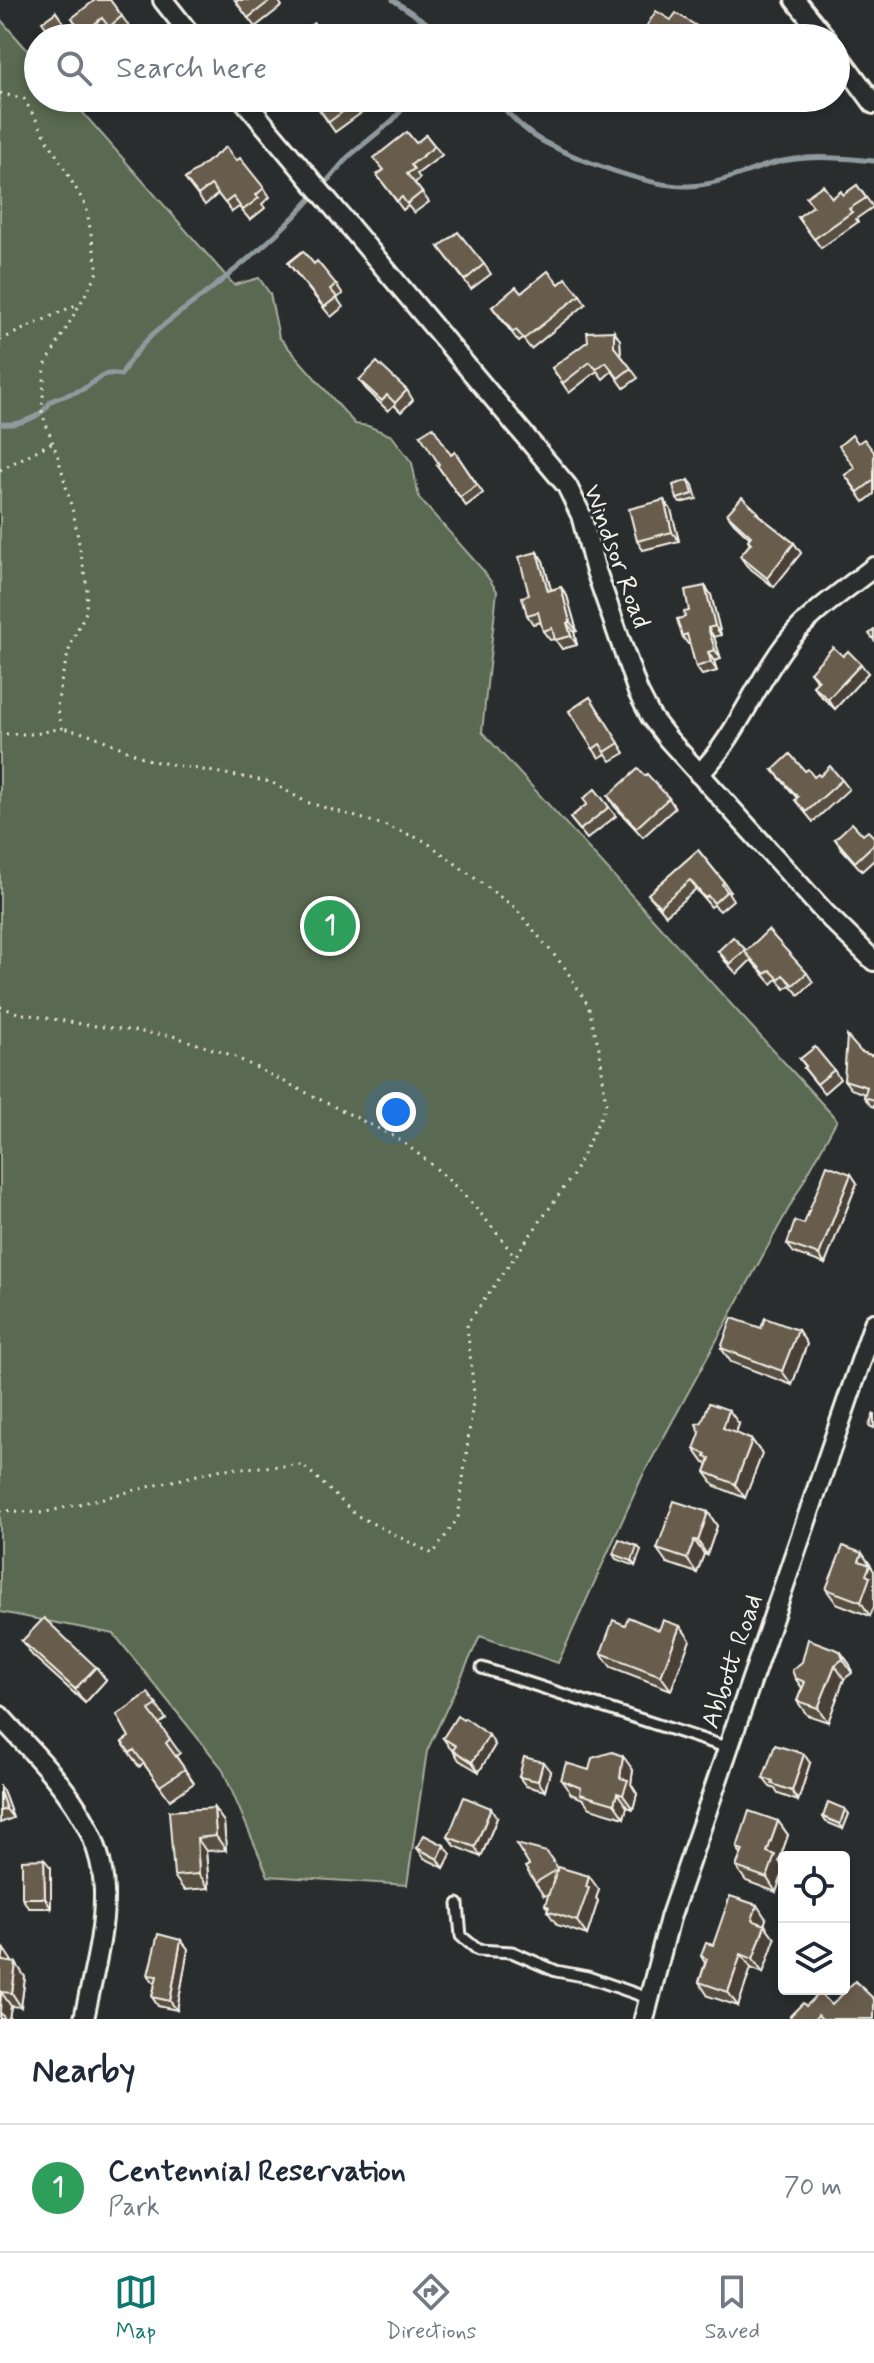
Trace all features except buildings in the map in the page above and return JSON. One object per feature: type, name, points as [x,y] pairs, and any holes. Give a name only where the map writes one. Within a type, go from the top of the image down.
[{"type":"street","points":[[163,0],[182,24]]},
{"type":"street","points":[[795,0],[815,24]]},
{"type":"street","points":[[850,71],[874,104]]},
{"type":"street","name":"Windsor Road","points":[[254,112],[567,486],[581,515],[595,568],[644,705],[659,728],[825,913],[874,961]]},
{"type":"street","points":[[699,774],[722,747],[787,642],[806,622],[874,567]]},
{"type":"street","name":"Abbott Road","points":[[644,2019],[670,1918],[874,1323]]},
{"type":"street","points":[[0,1716],[79,1809],[93,1837],[101,1865],[105,1893],[102,1924],[84,2019]]},
{"type":"lane","points":[[482,1668],[729,1748]]},
{"type":"lane","points":[[458,1904],[461,1936],[478,1950],[512,1952],[556,1971],[588,1977],[648,1998]]},
{"type":"path","points":[[0,93],[24,99]]},
{"type":"path","points":[[32,112],[86,206],[98,272],[45,366],[42,413],[74,516],[87,587],[86,612],[71,643],[57,706],[62,728]]},
{"type":"path","points":[[0,340],[81,303]]},
{"type":"path","points":[[0,470],[53,442]]},
{"type":"path","points":[[0,734],[35,734],[62,728],[92,735],[152,761],[271,782],[306,802],[387,826],[425,841],[515,908],[544,940],[588,1005],[600,1052],[606,1106],[573,1175],[467,1324],[474,1394],[458,1518],[433,1554],[356,1515],[303,1465],[222,1469],[42,1513],[0,1510]]},
{"type":"path","points":[[0,1007],[81,1024],[173,1036],[243,1061],[395,1137],[418,1153],[453,1181],[515,1257]]},
{"type":"green space","points":[[0,19],[24,46],[24,112],[82,112],[234,285],[259,278],[270,294],[279,337],[355,424],[392,436],[412,463],[419,498],[483,570],[497,591],[482,732],[837,1120],[642,1477],[558,1663],[480,1636],[427,1751],[407,1885],[268,1876],[222,1768],[114,1634],[0,1612]]},
{"type":"waterway","points":[[393,0],[428,24]]},
{"type":"waterway","points":[[323,186],[348,157],[400,112]]},
{"type":"waterway","points":[[508,112],[530,133],[576,157],[636,178],[674,185],[720,181],[797,159],[874,161]]},
{"type":"waterway","points":[[0,424],[29,419],[42,412],[51,401],[83,389],[102,376],[121,375],[152,335],[255,253],[316,193]]},
{"type":"place","name":"Centennial Reservation","points":[[330,926]]}]
